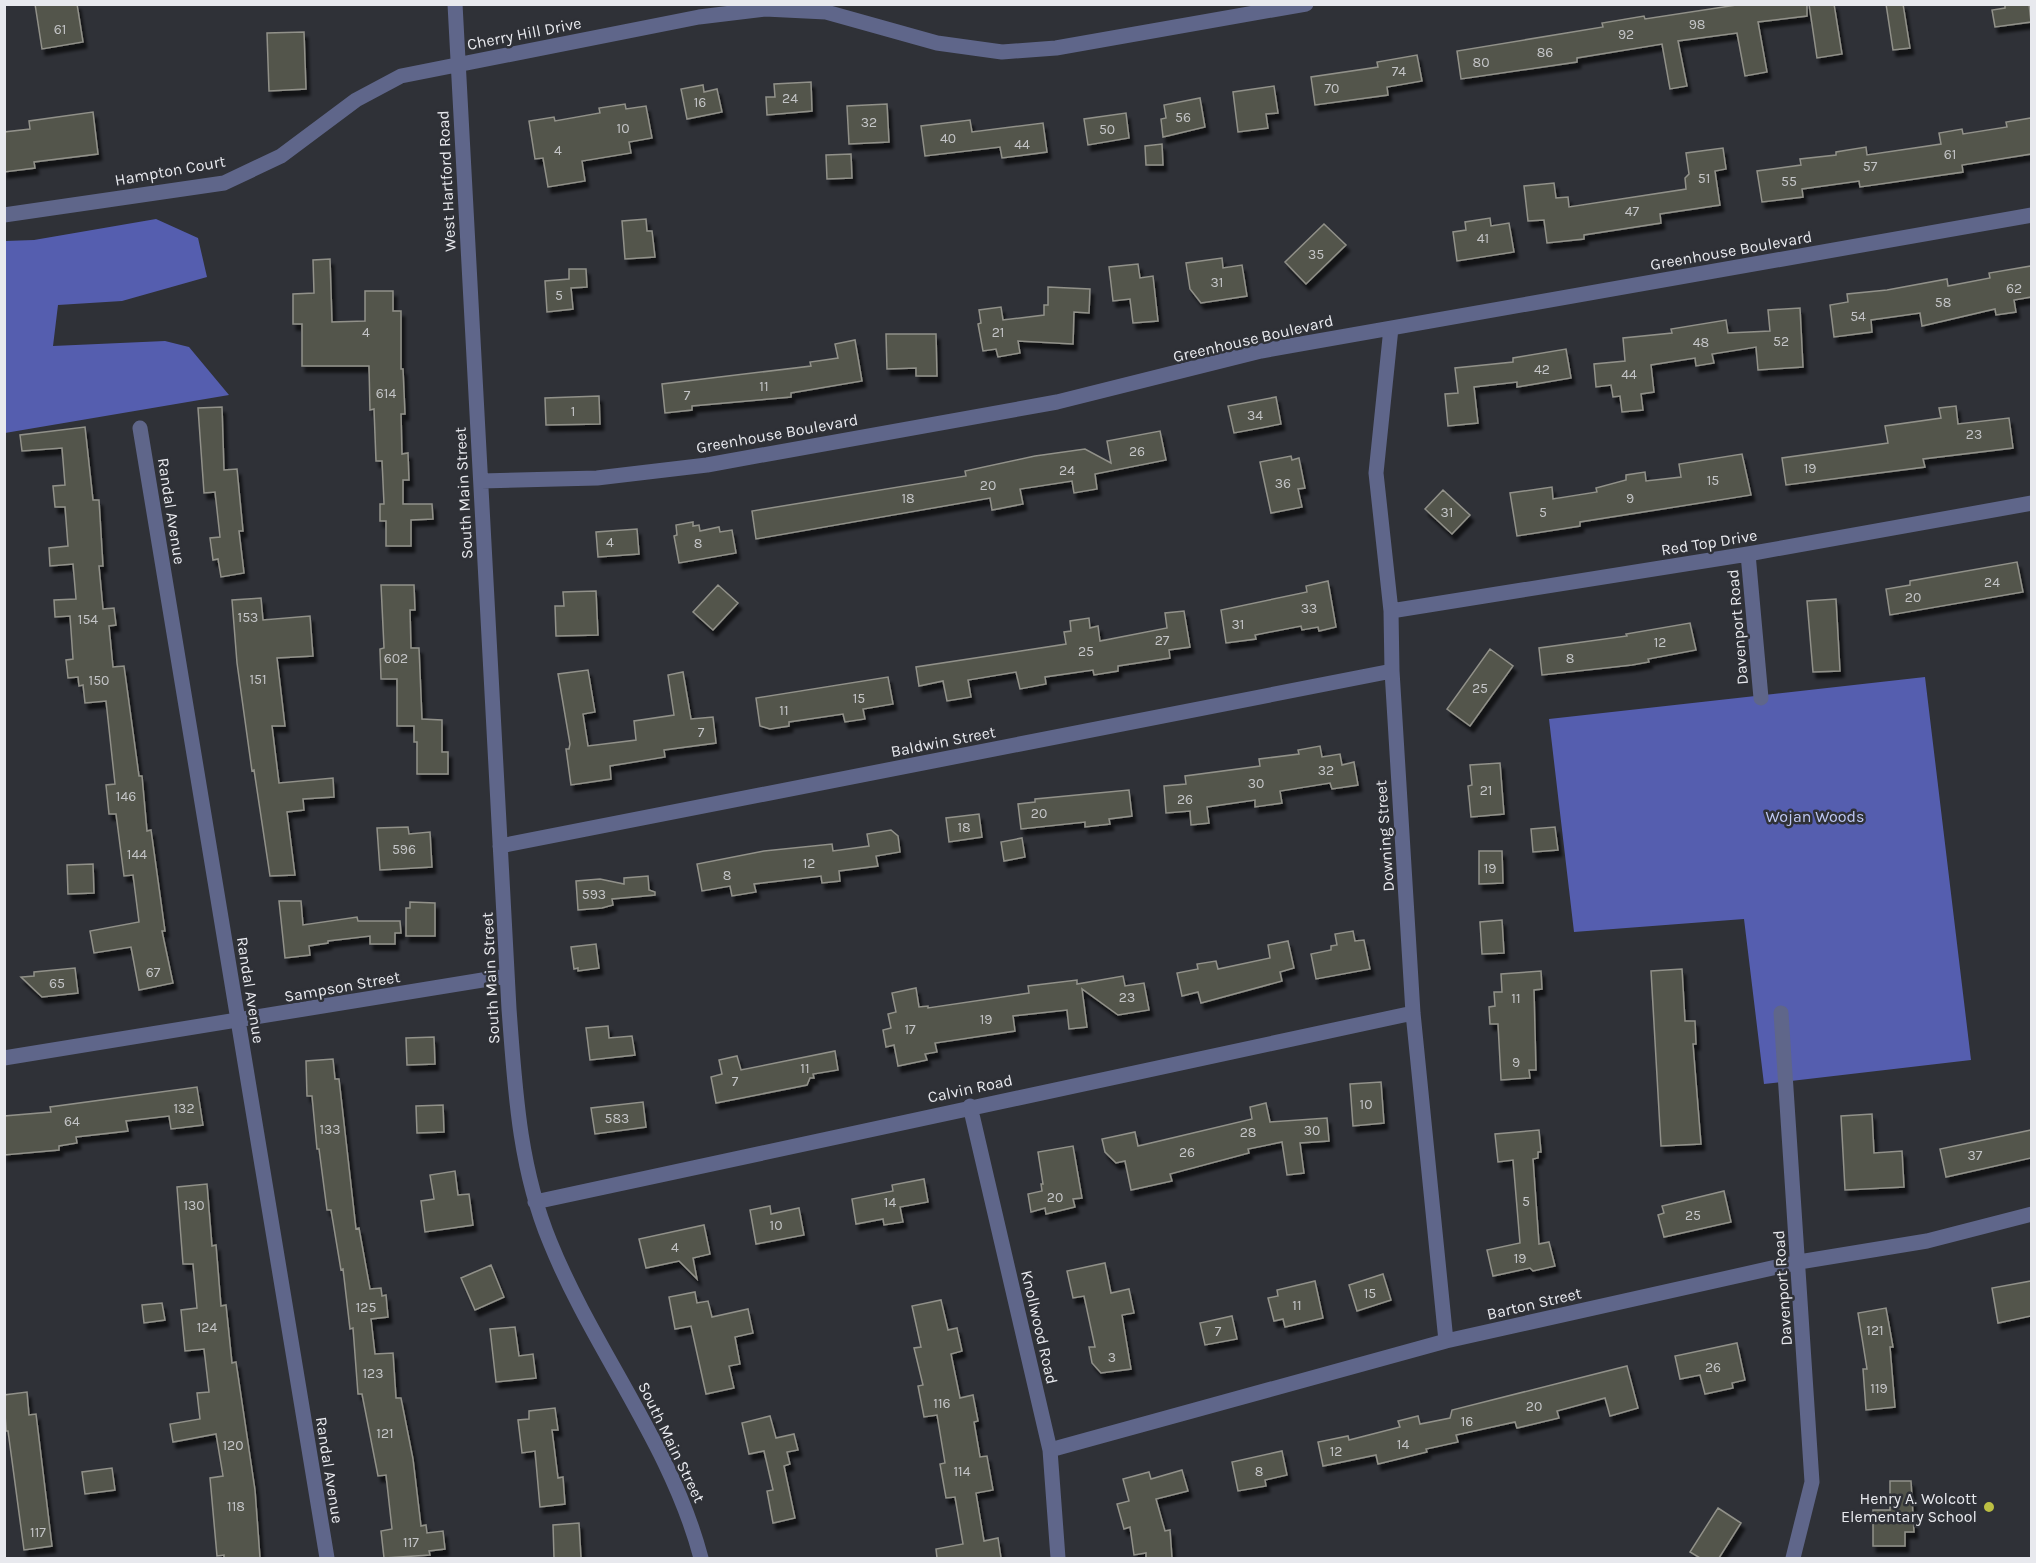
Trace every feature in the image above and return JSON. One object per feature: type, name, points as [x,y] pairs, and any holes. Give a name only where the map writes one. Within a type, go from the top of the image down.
[{"type":"street","name":"West Hartford Road","points":[[454,4],[474,356]]},
{"type":"street","name":"Cherry Hill Drive","points":[[457,64],[699,17],[765,9],[826,12],[938,43],[1002,52],[1056,48],[1306,4]]},
{"type":"street","name":"Hampton Court","points":[[4,215],[224,183],[281,156],[356,100],[392,81],[402,76],[457,64]]},
{"type":"street","name":"Greenhouse Boulevard","points":[[481,481],[597,478],[707,465],[1057,402],[1261,351],[2031,215]]},
{"type":"street","name":"Downing Street","points":[[1391,327],[1376,473],[1391,611],[1392,670],[1413,1013],[1446,1341]]},
{"type":"street","name":"South Main Street","points":[[474,356],[507,976],[517,1112],[523,1153],[535,1202],[562,1269],[664,1460],[690,1521],[701,1558]]},
{"type":"street","name":"Randal Avenue","points":[[140,428],[327,1558]]},
{"type":"street","name":"Red Top Drive","points":[[1391,611],[1748,554],[2031,503]]},
{"type":"street","name":"Davenport Road","points":[[1748,554],[1761,698]]},
{"type":"street","name":"Baldwin Street","points":[[500,846],[1392,670]]},
{"type":"street","name":"Sampson Street","points":[[4,1058],[238,1022],[507,976]]},
{"type":"street","name":"Calvin Road","points":[[535,1202],[970,1106],[1413,1013]]},
{"type":"street","name":"Davenport Road","points":[[1781,1013],[1812,1482],[1793,1558]]},
{"type":"street","name":"Knollwood Road","points":[[970,1106],[1050,1450],[1058,1558]]},
{"type":"street","name":"Barton Street","points":[[1050,1450],[1446,1341],[1799,1262],[1927,1241],[2031,1214]]},
{"type":"green space","points":[[156,219],[198,238],[207,277],[122,301],[58,305],[53,346],[165,341],[189,347],[229,395],[5,433],[5,241],[34,240]]},
{"type":"green space","name":"Wojan Woods","points":[[1925,677],[1971,1060],[1764,1084],[1744,919],[1574,932],[1549,719]]},
{"type":"building","points":[[35,4],[77,4],[83,42],[42,49]]},
{"type":"building","points":[[1743,4],[1807,4],[1807,16],[1758,22],[1767,72],[1745,76],[1737,33],[1678,41],[1687,86],[1670,89],[1662,44],[1577,58],[1577,62],[1461,79],[1457,51],[1603,27],[1602,23],[1644,16],[1645,19]]},
{"type":"building","points":[[1809,4],[1834,4],[1842,54],[1817,58]]},
{"type":"building","points":[[1886,4],[1903,4],[1910,48],[1893,50]]},
{"type":"building","points":[[2005,4],[2029,4],[2031,22],[1995,27],[1992,10],[2005,8]]},
{"type":"building","points":[[304,32],[306,89],[269,91],[267,33]]},
{"type":"building","points":[[1417,55],[1422,81],[1387,87],[1388,95],[1315,105],[1311,77],[1378,67],[1377,62]]},
{"type":"building","points":[[811,82],[812,111],[767,115],[766,97],[775,97],[774,84]]},
{"type":"building","points":[[703,85],[704,92],[717,89],[722,112],[687,119],[681,89]]},
{"type":"building","points":[[1274,86],[1278,113],[1266,114],[1268,128],[1238,132],[1233,92]]},
{"type":"building","points":[[1200,98],[1205,127],[1163,137],[1161,119],[1166,118],[1164,105]]},
{"type":"building","points":[[625,104],[626,109],[646,106],[652,138],[629,142],[631,153],[582,161],[585,181],[548,187],[543,158],[535,159],[529,121],[554,117],[555,121],[600,113],[599,108]]},
{"type":"building","points":[[887,104],[889,142],[849,144],[847,106]]},
{"type":"building","points":[[93,112],[98,154],[34,162],[35,168],[4,172],[4,132],[30,129],[29,121]]},
{"type":"building","points":[[1126,113],[1129,138],[1088,145],[1084,119]]},
{"type":"building","points":[[2031,118],[2031,154],[1962,165],[1963,172],[1860,187],[1859,181],[1802,189],[1803,197],[1762,202],[1757,171],[1801,165],[1800,159],[1836,155],[1836,152],[1866,147],[1867,155],[1941,144],[1939,133],[1962,129],[1963,134],[2007,127],[2006,122]]},
{"type":"building","points":[[970,120],[972,132],[1043,123],[1047,152],[1002,158],[1000,147],[925,156],[921,126]]},
{"type":"building","points":[[1162,144],[1163,165],[1146,165],[1145,146]]},
{"type":"building","points":[[1723,148],[1726,169],[1715,171],[1720,205],[1660,214],[1661,223],[1584,235],[1584,239],[1547,243],[1544,220],[1528,221],[1524,186],[1554,183],[1556,198],[1568,197],[1569,207],[1686,189],[1685,178],[1689,174],[1686,153]]},
{"type":"building","points":[[851,154],[852,178],[827,179],[826,155]]},
{"type":"building","points":[[1490,218],[1491,226],[1509,223],[1514,252],[1457,261],[1453,232],[1466,230],[1465,222]]},
{"type":"building","points":[[646,219],[647,231],[652,231],[655,257],[625,259],[622,221]]},
{"type":"building","points":[[1324,224],[1346,245],[1306,284],[1285,262]]},
{"type":"building","points":[[1222,258],[1223,268],[1242,265],[1247,296],[1201,303],[1190,289],[1186,263]]},
{"type":"building","points":[[330,259],[332,322],[365,321],[365,291],[393,291],[393,311],[401,311],[401,369],[403,369],[405,414],[401,414],[402,454],[408,453],[409,480],[403,480],[403,504],[432,504],[433,519],[411,520],[411,546],[386,546],[386,521],[380,521],[380,504],[384,504],[382,461],[376,461],[374,409],[370,410],[369,366],[302,366],[302,324],[293,324],[293,294],[314,293],[313,260]]},
{"type":"building","points":[[1138,264],[1140,278],[1153,276],[1158,321],[1133,323],[1130,299],[1113,301],[1109,267]]},
{"type":"building","points":[[2031,266],[2031,297],[2014,300],[2016,312],[1996,315],[1995,309],[1922,326],[1920,313],[1871,320],[1872,332],[1834,337],[1830,305],[1848,302],[1847,294],[1887,290],[1947,279],[1948,286],[1990,278],[1989,273]]},
{"type":"building","points":[[569,269],[586,269],[587,287],[571,288],[573,309],[547,312],[545,281],[569,279]]},
{"type":"building","points":[[1048,287],[1090,289],[1089,313],[1074,312],[1073,344],[1018,341],[1020,353],[998,357],[996,349],[983,351],[978,324],[981,323],[979,310],[1001,307],[1003,320],[1044,315],[1044,305],[1048,305]]},
{"type":"building","points":[[1800,308],[1803,367],[1758,370],[1756,347],[1712,354],[1714,363],[1696,366],[1695,358],[1651,365],[1654,392],[1641,394],[1643,410],[1622,412],[1620,396],[1613,397],[1611,385],[1596,387],[1594,364],[1625,361],[1623,338],[1672,333],[1671,329],[1726,320],[1728,333],[1770,331],[1768,310]]},
{"type":"building","points":[[886,334],[936,334],[937,376],[916,376],[916,368],[887,369]]},
{"type":"building","points":[[855,340],[862,381],[791,393],[791,397],[692,406],[692,410],[665,413],[662,384],[811,366],[810,362],[838,358],[835,344]]},
{"type":"building","points":[[1566,349],[1571,378],[1517,387],[1517,382],[1474,387],[1478,423],[1448,426],[1445,394],[1458,393],[1455,368],[1513,362],[1513,358]]},
{"type":"building","points":[[599,396],[600,424],[546,425],[545,398]]},
{"type":"building","points":[[1276,397],[1281,424],[1234,433],[1228,406]]},
{"type":"building","points":[[1956,406],[1958,424],[2009,418],[2013,448],[1923,459],[1925,467],[1786,485],[1782,458],[1888,443],[1885,426],[1941,418],[1939,408]]},
{"type":"building","points":[[222,407],[224,470],[237,469],[243,531],[239,531],[244,573],[221,577],[218,559],[213,560],[210,538],[220,537],[215,492],[204,493],[198,408]]},
{"type":"building","points":[[85,427],[93,500],[99,500],[103,566],[99,566],[103,609],[114,608],[116,625],[109,626],[113,667],[124,666],[139,776],[142,776],[147,831],[151,830],[165,931],[162,931],[173,983],[139,990],[131,947],[94,953],[90,931],[139,922],[133,875],[124,876],[116,814],[109,814],[106,785],[115,784],[106,701],[85,703],[83,685],[79,686],[78,677],[68,678],[66,660],[73,659],[70,616],[55,617],[54,600],[76,599],[73,564],[50,566],[49,548],[68,546],[65,507],[55,507],[53,486],[65,485],[62,448],[22,451],[20,435]]},
{"type":"building","points":[[1160,431],[1166,460],[1095,474],[1097,489],[1074,493],[1072,481],[1020,489],[1023,504],[992,510],[990,498],[756,539],[752,511],[966,476],[965,471],[1035,456],[1085,449],[1111,463],[1107,441]]},
{"type":"building","points":[[1742,454],[1751,495],[1580,522],[1580,526],[1517,536],[1510,493],[1552,487],[1553,499],[1597,492],[1596,488],[1626,480],[1626,475],[1645,472],[1646,481],[1681,477],[1679,464]]},
{"type":"building","points":[[1291,456],[1292,460],[1299,458],[1305,488],[1298,489],[1302,507],[1271,513],[1260,462]]},
{"type":"building","points":[[1443,490],[1470,515],[1452,534],[1425,509]]},
{"type":"building","points":[[693,522],[693,526],[699,525],[700,531],[719,527],[720,532],[732,530],[736,553],[679,563],[674,536],[677,535],[676,525]]},
{"type":"building","points":[[637,529],[639,554],[598,557],[596,532]]},
{"type":"building","points":[[2017,562],[2023,592],[1890,615],[1886,589],[1910,585],[1910,581]]},
{"type":"building","points":[[1328,581],[1336,627],[1319,631],[1318,627],[1302,630],[1301,626],[1255,635],[1256,639],[1226,643],[1221,610],[1307,592],[1306,586]]},
{"type":"building","points":[[381,585],[414,585],[415,610],[410,610],[411,648],[419,648],[422,719],[442,720],[442,752],[448,752],[448,774],[417,774],[417,742],[414,742],[414,726],[397,726],[397,679],[381,679],[380,649],[384,648]]},
{"type":"building","points":[[718,585],[738,603],[713,630],[693,612]]},
{"type":"building","points":[[596,591],[598,635],[556,636],[555,606],[564,606],[563,592]]},
{"type":"building","points":[[261,598],[263,620],[310,616],[313,656],[277,658],[285,726],[272,726],[279,783],[333,778],[334,797],[303,799],[304,810],[287,812],[295,875],[270,876],[237,663],[232,600]]},
{"type":"building","points":[[1836,599],[1840,671],[1813,672],[1807,601]]},
{"type":"building","points":[[1184,611],[1190,647],[1169,650],[1170,658],[1118,666],[1118,671],[1094,675],[1093,670],[1045,677],[1046,684],[1020,689],[1016,672],[968,680],[971,697],[947,701],[943,681],[919,686],[916,667],[1066,644],[1064,632],[1071,631],[1070,621],[1089,618],[1090,628],[1098,626],[1100,641],[1167,628],[1165,613]]},
{"type":"building","points":[[1690,623],[1696,650],[1648,659],[1649,662],[1632,665],[1542,675],[1539,648],[1627,636],[1626,634]]},
{"type":"building","points":[[1490,649],[1513,666],[1470,726],[1447,709]]},
{"type":"building","points":[[588,670],[595,712],[583,714],[588,746],[636,740],[634,721],[674,715],[668,675],[683,672],[691,719],[713,717],[716,743],[664,750],[665,757],[610,766],[611,779],[571,785],[566,749],[569,749],[570,744],[558,674]]},
{"type":"building","points":[[888,677],[893,704],[863,709],[865,719],[845,722],[843,714],[789,722],[789,726],[770,729],[760,726],[756,698]]},
{"type":"building","points":[[1320,746],[1322,757],[1340,754],[1342,765],[1354,762],[1358,785],[1332,789],[1330,783],[1280,791],[1282,803],[1255,807],[1255,800],[1207,807],[1209,823],[1191,825],[1190,811],[1166,813],[1164,786],[1186,784],[1185,776],[1260,766],[1259,759],[1299,754],[1298,750]]},
{"type":"building","points":[[1500,763],[1504,814],[1471,817],[1468,786],[1472,785],[1470,765]]},
{"type":"building","points":[[1129,790],[1132,816],[1109,819],[1110,824],[1085,827],[1085,822],[1021,829],[1018,804],[1035,802],[1035,799]]},
{"type":"building","points":[[979,814],[982,837],[949,842],[946,818]]},
{"type":"building","points":[[408,827],[409,834],[430,832],[432,867],[380,870],[377,828]]},
{"type":"building","points":[[1555,827],[1558,850],[1533,852],[1531,829]]},
{"type":"building","points":[[891,830],[898,836],[900,852],[876,856],[878,866],[839,871],[840,881],[822,883],[821,876],[754,884],[756,892],[732,896],[730,886],[702,891],[697,864],[764,851],[832,844],[833,851],[869,846],[867,834]]},
{"type":"building","points":[[1022,838],[1025,857],[1004,861],[1001,842]]},
{"type":"building","points":[[1479,851],[1502,851],[1503,883],[1479,884]]},
{"type":"building","points":[[93,864],[94,893],[68,894],[67,865]]},
{"type":"building","points":[[648,876],[649,890],[655,892],[655,895],[612,899],[613,905],[578,910],[576,881],[600,879],[624,884],[624,878]]},
{"type":"building","points":[[279,901],[301,901],[303,925],[357,917],[358,921],[400,921],[401,933],[395,933],[395,944],[370,944],[370,936],[328,941],[328,943],[309,946],[310,955],[285,958]]},
{"type":"building","points":[[410,902],[435,903],[435,936],[406,936],[406,908],[410,908]]},
{"type":"building","points":[[1502,920],[1504,953],[1482,954],[1480,922]]},
{"type":"building","points":[[1353,931],[1355,941],[1364,940],[1370,969],[1316,979],[1311,954],[1331,950],[1331,946],[1337,945],[1335,934]]},
{"type":"building","points":[[1288,941],[1294,968],[1280,972],[1282,981],[1201,1003],[1198,992],[1182,996],[1177,973],[1198,969],[1197,964],[1216,961],[1218,969],[1270,958],[1268,945]]},
{"type":"building","points":[[596,944],[599,968],[578,971],[578,968],[574,969],[571,947]]},
{"type":"building","points":[[75,968],[78,993],[42,997],[21,977],[34,976],[34,972]]},
{"type":"building","points":[[1682,969],[1685,1021],[1695,1021],[1696,1044],[1693,1044],[1701,1144],[1661,1146],[1651,971]]},
{"type":"building","points":[[1541,971],[1542,989],[1534,990],[1536,1070],[1529,1070],[1530,1078],[1501,1080],[1498,1024],[1490,1024],[1489,1007],[1495,1006],[1494,992],[1502,992],[1501,974]]},
{"type":"building","points":[[1123,976],[1125,986],[1144,983],[1149,1010],[1118,1015],[1082,989],[1087,1027],[1069,1029],[1067,1010],[1013,1016],[1015,1031],[935,1043],[937,1052],[925,1054],[927,1060],[898,1066],[894,1045],[886,1047],[883,1030],[891,1028],[888,1014],[896,1012],[892,993],[916,988],[919,1007],[928,1006],[928,1008],[1029,993],[1028,986],[1077,980],[1077,984]]},
{"type":"building","points":[[608,1026],[609,1038],[632,1036],[635,1055],[590,1060],[586,1028]]},
{"type":"building","points":[[434,1037],[435,1064],[407,1065],[406,1038]]},
{"type":"building","points":[[835,1051],[838,1070],[813,1074],[814,1078],[810,1078],[807,1085],[716,1103],[711,1077],[722,1074],[719,1060],[737,1056],[741,1070]]},
{"type":"building","points":[[333,1059],[335,1079],[339,1079],[356,1229],[359,1228],[370,1289],[381,1288],[382,1296],[386,1295],[388,1317],[371,1319],[375,1354],[393,1353],[396,1398],[401,1398],[413,1459],[421,1526],[426,1525],[427,1533],[443,1531],[445,1549],[429,1551],[430,1555],[384,1558],[381,1531],[392,1529],[386,1475],[378,1476],[362,1394],[358,1394],[353,1328],[350,1329],[343,1269],[341,1270],[331,1210],[327,1210],[319,1149],[317,1149],[312,1096],[307,1096],[306,1061]]},
{"type":"building","points":[[1381,1082],[1384,1123],[1353,1126],[1350,1084]]},
{"type":"building","points":[[197,1087],[203,1125],[171,1129],[169,1116],[126,1121],[128,1131],[76,1137],[77,1143],[59,1146],[59,1150],[4,1155],[4,1116],[51,1112],[50,1107]]},
{"type":"building","points":[[643,1102],[646,1127],[595,1134],[591,1108]]},
{"type":"building","points":[[1266,1103],[1270,1122],[1327,1118],[1329,1141],[1300,1143],[1304,1173],[1287,1175],[1282,1142],[1248,1149],[1249,1153],[1170,1174],[1172,1181],[1131,1190],[1125,1161],[1116,1163],[1105,1152],[1102,1139],[1135,1132],[1138,1146],[1252,1119],[1250,1107]]},
{"type":"building","points":[[443,1105],[444,1132],[417,1133],[416,1106]]},
{"type":"building","points":[[1872,1114],[1874,1153],[1902,1151],[1904,1187],[1845,1190],[1841,1116]]},
{"type":"building","points":[[1539,1130],[1541,1152],[1538,1152],[1538,1158],[1533,1159],[1539,1244],[1549,1242],[1555,1266],[1533,1271],[1530,1268],[1493,1276],[1487,1250],[1520,1243],[1513,1160],[1498,1162],[1495,1134]]},
{"type":"building","points":[[2031,1130],[2031,1158],[1946,1177],[1940,1149]]},
{"type":"building","points":[[1073,1146],[1082,1198],[1073,1199],[1075,1207],[1046,1214],[1045,1208],[1031,1212],[1028,1194],[1042,1191],[1041,1184],[1043,1184],[1038,1152]]},
{"type":"building","points":[[455,1171],[458,1195],[469,1194],[473,1225],[425,1232],[421,1201],[434,1199],[430,1175]]},
{"type":"building","points":[[924,1179],[928,1202],[900,1207],[903,1222],[884,1225],[883,1219],[856,1224],[852,1199],[893,1191],[892,1185]]},
{"type":"building","points":[[207,1184],[212,1246],[216,1245],[221,1306],[226,1305],[232,1363],[236,1362],[255,1490],[260,1558],[217,1556],[210,1478],[223,1476],[216,1434],[173,1442],[170,1424],[200,1419],[197,1393],[209,1392],[204,1349],[185,1351],[181,1310],[197,1308],[193,1264],[183,1264],[177,1187]]},
{"type":"building","points":[[1724,1191],[1731,1222],[1664,1237],[1658,1215],[1664,1213],[1662,1206]]},
{"type":"building","points":[[770,1206],[771,1214],[799,1208],[804,1235],[756,1244],[750,1210]]},
{"type":"building","points":[[704,1225],[710,1254],[693,1258],[697,1279],[679,1261],[646,1268],[639,1239]]},
{"type":"building","points":[[1105,1263],[1111,1293],[1129,1289],[1134,1313],[1122,1315],[1131,1369],[1101,1373],[1092,1363],[1089,1347],[1095,1347],[1084,1296],[1073,1298],[1067,1271]]},
{"type":"building","points":[[491,1265],[504,1297],[475,1310],[461,1278]]},
{"type":"building","points":[[1383,1274],[1391,1300],[1357,1311],[1349,1285]]},
{"type":"building","points":[[1315,1281],[1323,1318],[1285,1327],[1283,1319],[1274,1321],[1268,1298],[1278,1296],[1277,1290]]},
{"type":"building","points":[[2031,1281],[2031,1316],[1998,1323],[1992,1288]]},
{"type":"building","points":[[695,1292],[697,1303],[708,1301],[712,1317],[748,1309],[753,1333],[735,1337],[740,1364],[729,1366],[734,1388],[706,1394],[691,1326],[675,1329],[669,1297]]},
{"type":"building","points":[[941,1300],[948,1330],[957,1328],[962,1351],[951,1354],[960,1398],[973,1395],[978,1421],[974,1422],[980,1457],[987,1456],[993,1490],[976,1493],[984,1541],[998,1538],[1001,1558],[937,1558],[936,1549],[963,1544],[955,1497],[946,1498],[940,1464],[945,1463],[937,1415],[924,1417],[918,1386],[923,1385],[914,1348],[921,1347],[912,1306]]},
{"type":"building","points":[[162,1303],[165,1320],[144,1323],[142,1305]]},
{"type":"building","points":[[1886,1308],[1893,1347],[1890,1347],[1895,1407],[1866,1410],[1863,1369],[1867,1369],[1858,1313]]},
{"type":"building","points":[[1232,1316],[1237,1339],[1205,1345],[1200,1323]]},
{"type":"building","points":[[515,1327],[519,1356],[533,1354],[536,1378],[496,1382],[490,1329]]},
{"type":"building","points":[[1737,1343],[1745,1380],[1732,1383],[1733,1388],[1705,1394],[1700,1375],[1680,1379],[1675,1356]]},
{"type":"building","points":[[1627,1366],[1638,1408],[1610,1416],[1605,1398],[1557,1411],[1559,1418],[1517,1428],[1515,1422],[1456,1435],[1458,1442],[1378,1464],[1376,1455],[1323,1466],[1318,1442],[1348,1436],[1349,1440],[1400,1427],[1398,1421],[1418,1416],[1420,1424],[1450,1418],[1452,1410]]},
{"type":"building","points":[[27,1392],[29,1415],[36,1414],[52,1546],[24,1550],[8,1431],[6,1431],[4,1395]]},
{"type":"building","points":[[555,1408],[558,1430],[552,1430],[558,1478],[563,1477],[565,1504],[540,1507],[535,1451],[522,1453],[518,1420],[529,1419],[529,1411]]},
{"type":"building","points":[[770,1416],[776,1438],[794,1434],[798,1450],[787,1452],[790,1464],[784,1466],[795,1518],[773,1523],[767,1491],[773,1490],[764,1451],[749,1454],[742,1423]]},
{"type":"building","points":[[1282,1451],[1287,1475],[1265,1480],[1266,1486],[1238,1491],[1232,1462]]},
{"type":"building","points":[[112,1468],[115,1490],[85,1494],[82,1472]]},
{"type":"building","points":[[1182,1470],[1188,1491],[1156,1499],[1165,1531],[1170,1530],[1172,1558],[1146,1558],[1146,1553],[1134,1555],[1130,1527],[1124,1529],[1117,1504],[1129,1501],[1123,1479],[1149,1472],[1151,1479]]},
{"type":"building","points":[[1890,1481],[1911,1481],[1914,1532],[1905,1532],[1905,1546],[1873,1546],[1873,1510],[1890,1510]]},
{"type":"building","points":[[1718,1508],[1741,1523],[1719,1558],[1700,1558],[1690,1552]]},
{"type":"building","points":[[579,1523],[581,1558],[554,1558],[553,1525]]},
{"type":"place","name":"Henry A. Wolcott Elementary School","points":[[1989,1507]]}]
